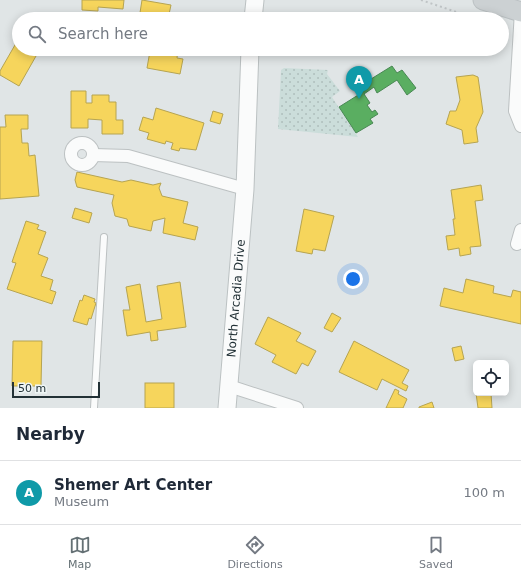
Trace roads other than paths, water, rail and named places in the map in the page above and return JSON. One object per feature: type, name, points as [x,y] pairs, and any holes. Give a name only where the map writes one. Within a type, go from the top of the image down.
[{"type":"main road","points":[[483,0],[521,12]]},
{"type":"street","points":[[254,12],[255,0]]},
{"type":"street","points":[[521,12],[515,111],[521,126]]},
{"type":"street","name":"North Arcadia Drive","points":[[227,408],[245,189],[250,56]]},
{"type":"street","points":[[93,155],[128,156],[245,189]]},
{"type":"street","points":[[517,244],[521,230]]},
{"type":"street","points":[[229,386],[297,408]]},
{"type":"lane","points":[[94,408],[104,237]]},
{"type":"place","name":"Shemer Art Center","points":[[359,99]]}]
